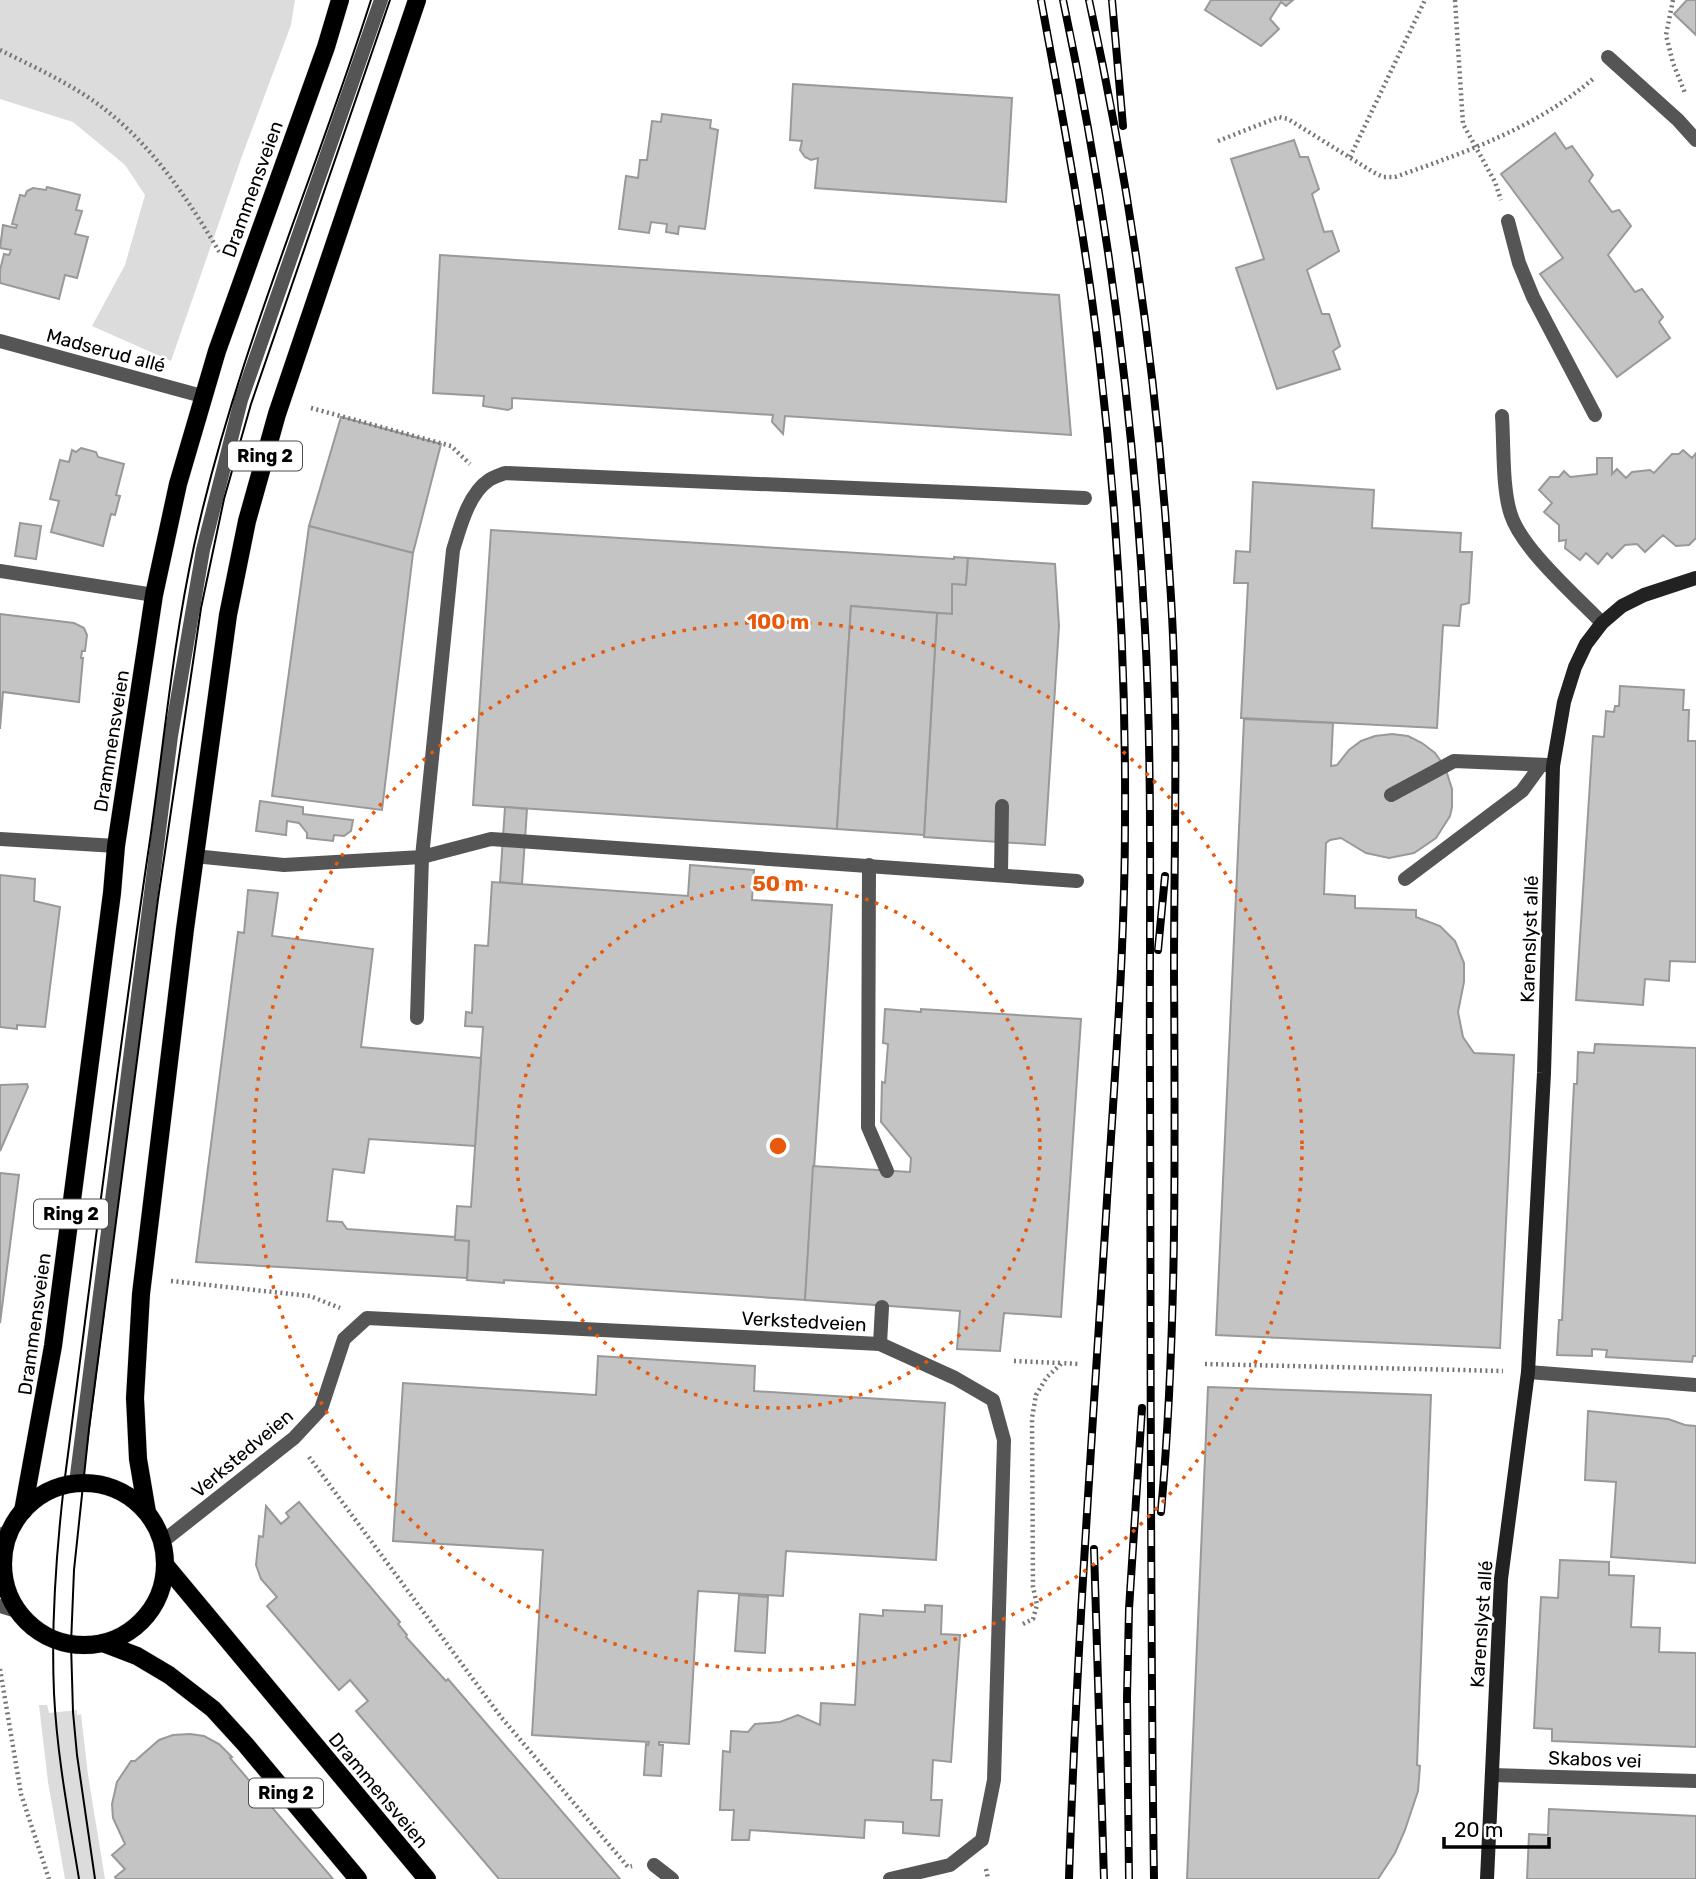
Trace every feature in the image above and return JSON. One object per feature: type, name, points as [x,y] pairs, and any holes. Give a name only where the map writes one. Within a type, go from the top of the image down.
[{"type":"main road","name":"Drammensveien","points":[[23,1510],[53,1346],[110,916],[116,846],[154,595],[178,484],[202,396],[340,0]]},
{"type":"main road","name":"Ring 2","points":[[147,1512],[138,1460],[135,1398],[140,1307],[194,856],[228,615],[247,521],[289,377],[417,0]]},
{"type":"main road","points":[[76,1483],[107,1486],[129,1496],[147,1512],[157,1526],[166,1566],[160,1592],[147,1615],[127,1633],[103,1643],[87,1645],[62,1642],[37,1630],[20,1612],[6,1586],[4,1567],[5,1533],[23,1510],[49,1491],[76,1483]]},
{"type":"main road","name":"Drammensveien","points":[[166,1566],[427,1879]]},
{"type":"main road","name":"Ring 2","points":[[103,1643],[137,1656],[169,1675],[213,1709],[246,1744],[358,1879]]},
{"type":"street","points":[[76,1483],[170,749],[202,550],[241,400],[382,0]]},
{"type":"street","points":[[1611,59],[1696,140]]},
{"type":"street","points":[[1508,221],[1519,263],[1534,298],[1595,415]]},
{"type":"street","name":"Madserud allé","points":[[0,341],[202,396]]},
{"type":"street","points":[[1502,416],[1507,495],[1511,515],[1525,542],[1602,623]]},
{"type":"street","points":[[416,1018],[422,858],[453,550],[460,526],[474,497],[488,480],[505,473],[1085,498]]},
{"type":"street","points":[[0,571],[154,595]]},
{"type":"street","name":"Karenslyst allé","points":[[1487,1879],[1502,1579],[1528,1372],[1544,1073],[1547,765],[1575,667],[1586,644],[1602,623],[1622,606],[1696,578]]},
{"type":"street","points":[[1391,795],[1454,761],[1547,765]]},
{"type":"street","name":"Karenslyst allé","points":[[1405,879],[1522,791],[1547,765]]},
{"type":"street","points":[[1001,874],[1002,806]]},
{"type":"street","points":[[0,839],[116,846]]},
{"type":"street","points":[[194,856],[284,865],[422,858],[491,839],[1077,881]]},
{"type":"street","points":[[869,865],[868,1127],[887,1171]]},
{"type":"street","points":[[880,1344],[881,1307]]},
{"type":"street","name":"Verkstedveien","points":[[162,1542],[294,1437],[321,1409],[344,1339],[367,1318],[880,1344],[955,1378],[993,1400],[1004,1440],[994,1780],[982,1840],[950,1865],[890,1879]]},
{"type":"street","points":[[1528,1372],[1696,1385]]},
{"type":"street","points":[[0,1606],[20,1612]]},
{"type":"street","name":"Skabos vei","points":[[1492,1775],[1696,1781]]},
{"type":"street","points":[[654,1865],[672,1879]]},
{"type":"path","points":[[1350,158],[1425,0]]},
{"type":"path","points":[[1455,0],[1464,124],[1494,182],[1508,221]]},
{"type":"path","points":[[1673,0],[1666,35],[1686,97],[1678,120]]},
{"type":"path","points":[[0,50],[71,88],[107,111],[141,143],[186,195],[220,253]]},
{"type":"path","points":[[1218,141],[1279,117],[1288,119],[1383,177],[1395,177],[1501,139],[1579,92],[1611,59]]},
{"type":"path","points":[[311,408],[451,446],[488,480]]},
{"type":"path","points":[[171,1281],[310,1296],[367,1318]]},
{"type":"path","points":[[1014,1361],[1078,1364]]},
{"type":"path","points":[[999,1636],[1033,1619],[1037,1605],[1033,1587],[1032,1418],[1036,1395],[1047,1377],[1062,1363]]},
{"type":"path","points":[[1205,1364],[1528,1372]]},
{"type":"path","points":[[294,1437],[502,1717],[545,1770],[628,1867],[654,1865]]},
{"type":"path","points":[[0,1669],[21,1794],[49,1879]]},
{"type":"shaded area","points":[[0,0],[295,0],[291,25],[171,361],[92,326],[125,265],[145,195],[125,165],[73,122],[0,99]]},
{"type":"shaded area","points":[[39,1705],[47,1705],[49,1713],[77,1710],[77,1715],[81,1714],[105,1879],[65,1879],[48,1782]]},
{"type":"building","points":[[1211,0],[1293,0],[1286,6],[1281,2],[1270,19],[1279,29],[1261,46],[1205,10]]},
{"type":"building","points":[[1687,0],[1696,0],[1696,35],[1674,14]]},
{"type":"building","points":[[793,84],[1012,98],[1006,202],[815,188],[818,158],[811,160],[805,157],[800,150],[802,141],[790,140]]},
{"type":"building","points":[[662,114],[711,120],[710,128],[718,130],[705,229],[679,226],[678,234],[666,232],[667,224],[651,222],[649,233],[619,229],[626,176],[638,178],[640,160],[647,160],[652,121],[661,122]]},
{"type":"building","points":[[1555,133],[1566,149],[1572,146],[1593,175],[1589,181],[1612,212],[1619,210],[1631,226],[1608,255],[1635,292],[1642,289],[1663,317],[1659,322],[1670,338],[1617,377],[1540,274],[1563,258],[1501,174]]},
{"type":"building","points":[[1294,140],[1300,157],[1308,157],[1319,189],[1312,194],[1324,232],[1332,231],[1339,251],[1307,270],[1322,314],[1329,314],[1340,346],[1333,351],[1340,369],[1277,389],[1236,268],[1264,259],[1231,159]]},
{"type":"building","points":[[47,187],[80,195],[76,210],[82,211],[75,234],[88,237],[77,278],[65,275],[59,299],[0,283],[4,254],[9,255],[11,250],[0,248],[3,225],[16,228],[17,225],[12,224],[20,195],[25,196],[27,191],[33,188],[46,190]]},
{"type":"building","points":[[440,255],[1059,295],[1071,435],[785,416],[783,434],[772,422],[773,415],[512,398],[512,408],[508,410],[483,406],[484,396],[433,393]]},
{"type":"building","points":[[341,417],[441,444],[413,553],[309,526]]},
{"type":"building","points":[[81,448],[96,452],[98,457],[124,464],[116,495],[120,496],[115,515],[111,514],[103,546],[51,532],[59,501],[50,499],[60,460],[69,462],[72,450],[76,452]]},
{"type":"building","points":[[1683,450],[1692,458],[1696,453],[1696,538],[1689,545],[1676,546],[1663,535],[1645,552],[1637,544],[1625,545],[1612,558],[1607,553],[1598,564],[1586,553],[1580,560],[1565,548],[1566,540],[1559,541],[1559,525],[1544,512],[1552,503],[1539,490],[1550,477],[1559,477],[1564,471],[1570,477],[1597,474],[1597,458],[1612,458],[1612,474],[1617,469],[1626,478],[1632,472],[1650,470],[1654,473],[1672,454],[1679,454]]},
{"type":"building","points":[[1253,482],[1374,490],[1372,528],[1461,533],[1460,552],[1472,552],[1469,603],[1461,605],[1459,626],[1443,625],[1437,728],[1241,718],[1248,583],[1234,583],[1236,551],[1250,552]]},
{"type":"building","points":[[20,523],[41,526],[36,559],[15,556]]},
{"type":"building","points":[[309,526],[413,553],[382,810],[272,796]]},
{"type":"building","points":[[491,530],[968,558],[966,585],[952,584],[952,614],[851,606],[837,829],[473,805]]},
{"type":"building","points":[[968,558],[1055,564],[1059,626],[1045,845],[924,837],[937,613],[952,614],[952,584],[966,585]]},
{"type":"building","points":[[851,606],[937,613],[924,835],[837,829]]},
{"type":"building","points":[[0,614],[74,623],[84,628],[87,635],[85,651],[82,651],[81,658],[79,702],[3,692],[0,729]]},
{"type":"building","points":[[1620,686],[1684,690],[1683,710],[1689,710],[1688,741],[1696,741],[1696,962],[1670,961],[1669,981],[1645,979],[1643,1005],[1576,1000],[1593,736],[1604,737],[1606,711],[1614,712],[1615,706],[1619,706]]},
{"type":"building","points":[[1244,719],[1333,723],[1331,766],[1337,765],[1349,750],[1361,741],[1392,734],[1408,736],[1422,743],[1435,753],[1445,767],[1452,789],[1452,807],[1450,816],[1436,838],[1414,853],[1389,858],[1366,853],[1341,838],[1330,840],[1326,843],[1324,894],[1355,896],[1355,908],[1416,910],[1416,917],[1440,926],[1455,941],[1464,963],[1464,982],[1458,1012],[1463,1037],[1474,1053],[1514,1055],[1500,1348],[1216,1335]]},
{"type":"building","points":[[260,801],[303,807],[303,814],[353,820],[351,831],[344,836],[334,835],[333,841],[307,838],[307,833],[299,823],[287,821],[286,835],[256,831]]},
{"type":"building","points":[[505,807],[527,809],[522,884],[500,882]]},
{"type":"building","points":[[690,865],[754,870],[752,900],[832,905],[805,1300],[504,1280],[504,1283],[467,1280],[469,1241],[455,1240],[455,1237],[457,1206],[471,1207],[483,1027],[465,1026],[466,1012],[472,1013],[475,945],[488,946],[492,882],[688,896]]},
{"type":"building","points":[[0,875],[35,879],[34,901],[60,907],[45,1027],[0,1027]]},
{"type":"building","points":[[248,890],[278,893],[272,936],[373,949],[361,1047],[481,1058],[475,1146],[369,1139],[364,1173],[333,1169],[327,1221],[342,1222],[347,1229],[455,1237],[455,1240],[469,1241],[467,1278],[196,1262],[238,932],[244,933]]},
{"type":"building","points":[[885,1009],[1081,1019],[1061,1317],[1004,1313],[1000,1351],[957,1349],[960,1311],[805,1300],[813,1166],[910,1172],[911,1158],[881,1122],[882,1082],[885,1083],[888,1044],[883,1043]]},
{"type":"building","points":[[1595,1044],[1696,1048],[1696,1356],[1693,1356],[1692,1362],[1606,1357],[1607,1350],[1592,1349],[1592,1356],[1557,1355],[1559,1320],[1562,1320],[1574,1084],[1577,1084],[1578,1052],[1594,1053]]},
{"type":"building","points":[[27,1084],[28,1087],[0,1151],[0,1085]]},
{"type":"building","points":[[0,1173],[19,1175],[0,1323]]},
{"type":"building","points":[[598,1356],[755,1366],[754,1391],[945,1403],[936,1560],[786,1551],[783,1596],[698,1591],[689,1744],[659,1742],[659,1745],[663,1745],[661,1776],[644,1775],[646,1744],[649,1742],[532,1735],[543,1550],[393,1541],[403,1383],[596,1395]]},
{"type":"building","points":[[1208,1387],[1431,1395],[1418,1791],[1395,1853],[1378,1879],[1187,1879]]},
{"type":"building","points":[[1588,1411],[1668,1419],[1696,1426],[1696,1563],[1611,1557],[1616,1482],[1585,1480]]},
{"type":"building","points":[[299,1502],[400,1622],[398,1624],[406,1637],[446,1681],[448,1679],[620,1879],[499,1879],[356,1711],[368,1701],[350,1680],[339,1690],[267,1606],[277,1597],[261,1579],[256,1565],[259,1536],[263,1537],[266,1506],[281,1524],[289,1517],[286,1513]]},
{"type":"building","points":[[1560,1560],[1609,1562],[1609,1575],[1634,1576],[1631,1627],[1660,1628],[1659,1652],[1696,1653],[1696,1747],[1552,1741],[1552,1729],[1534,1728],[1541,1597],[1558,1598]]},
{"type":"building","points":[[739,1595],[768,1597],[765,1653],[735,1651]]},
{"type":"building","points":[[925,1605],[942,1606],[941,1634],[960,1635],[951,1762],[933,1760],[931,1800],[942,1800],[939,1836],[903,1833],[903,1822],[865,1820],[864,1838],[750,1830],[749,1840],[732,1840],[734,1810],[720,1810],[723,1751],[730,1752],[731,1731],[748,1732],[755,1724],[780,1722],[798,1715],[820,1725],[821,1703],[855,1705],[860,1614],[883,1616],[883,1610],[925,1612]]},
{"type":"building","points":[[173,1735],[204,1736],[219,1744],[232,1757],[230,1758],[333,1879],[116,1879],[125,1869],[112,1855],[125,1844],[113,1818],[112,1804],[117,1782],[131,1761],[135,1761],[159,1740]]},
{"type":"building","points":[[1549,1809],[1696,1816],[1696,1879],[1527,1879],[1529,1834],[1548,1835]]},
{"type":"tram line","points":[[79,1879],[64,1787],[54,1693],[53,1641],[57,1563],[64,1485],[106,1162],[180,619],[194,546],[231,407],[371,0]]},
{"type":"tram line","points":[[95,1879],[73,1712],[71,1644],[74,1570],[89,1429],[158,899],[201,608],[224,499],[251,404],[390,0]]},
{"type":"railway","points":[[1041,0],[1080,221],[1099,355],[1119,587],[1125,761],[1121,968],[1080,1630],[1069,1879]]},
{"type":"railway","points":[[1063,0],[1093,156],[1116,313],[1134,470],[1145,629],[1150,799],[1154,1879]]},
{"type":"railway","points":[[1089,0],[1118,144],[1141,289],[1165,509],[1173,630],[1174,1242],[1170,1377],[1161,1512]]},
{"type":"railway","points":[[1112,0],[1123,126]]},
{"type":"railway","points":[[1158,950],[1165,876]]},
{"type":"railway","points":[[1129,1879],[1129,1609],[1142,1408]]},
{"type":"railway","points":[[1094,1549],[1104,1879]]}]
